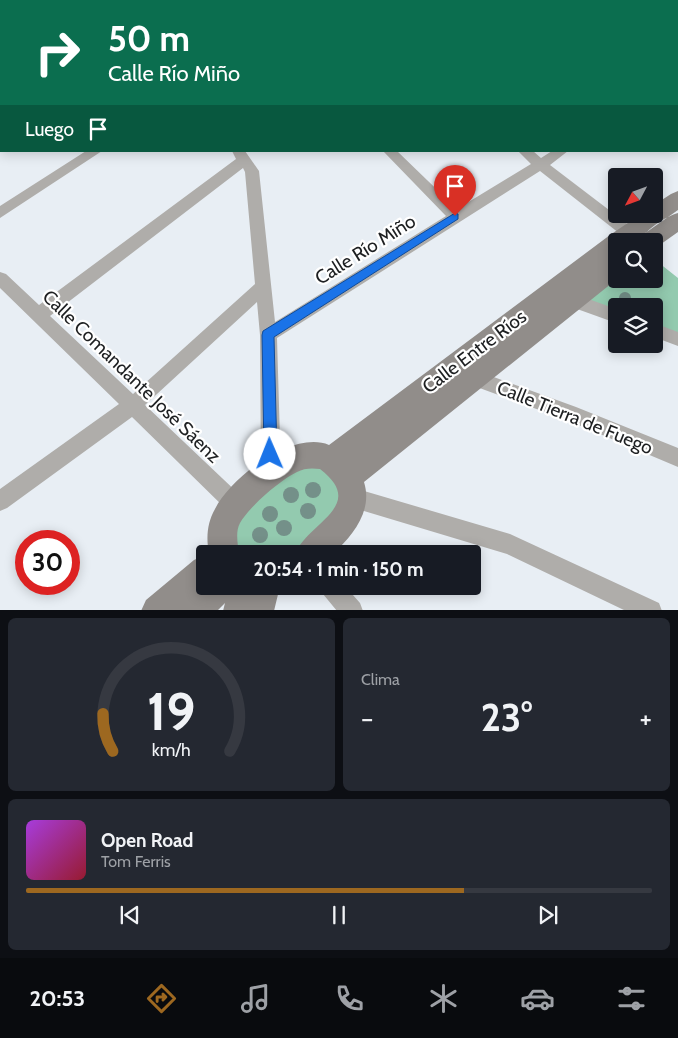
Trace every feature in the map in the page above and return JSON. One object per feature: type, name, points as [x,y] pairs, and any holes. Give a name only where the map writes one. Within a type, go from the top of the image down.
[{"type":"street","points":[[0,213],[94,152]]},
{"type":"street","points":[[390,152],[455,216]]},
{"type":"street","points":[[525,152],[614,233]]},
{"type":"street","name":"Calle Río Miño","points":[[268,335],[455,216],[560,152]]},
{"type":"street","points":[[39,315],[242,155],[252,172],[268,335],[271,474]]},
{"type":"street","name":"Calle Entre Ríos","points":[[630,233],[678,199]]},
{"type":"street","points":[[662,233],[678,221]]},
{"type":"street","name":"Calle Entre Ríos","points":[[344,478],[608,250]]},
{"type":"street","name":"Calle Entre Ríos","points":[[344,478],[608,273]]},
{"type":"street","name":"Calle Comandante José Sáenz","points":[[0,278],[235,504]]},
{"type":"street","points":[[0,501],[133,405],[263,286]]},
{"type":"street","points":[[572,300],[608,313]]},
{"type":"street","points":[[663,333],[678,339]]},
{"type":"street","name":"Calle Tierra de Fuego","points":[[472,377],[533,398],[678,458]]},
{"type":"street","points":[[223,545],[221,534],[226,519],[235,504],[285,463],[301,456],[316,454],[344,478],[510,544],[651,610]]},
{"type":"street","points":[[320,545],[340,527],[350,512],[344,478]]},
{"type":"street","points":[[157,610],[196,578]]},
{"type":"street","points":[[192,610],[210,595]]},
{"type":"street","points":[[239,610],[243,595]]},
{"type":"street","points":[[258,610],[262,595]]},
{"type":"street","points":[[339,595],[352,610]]},
{"type":"green space","points":[[663,266],[678,278],[678,339],[663,333],[663,298],[608,298],[608,313],[572,300],[608,283],[608,288],[663,288]]},
{"type":"green space","points":[[316,454],[354,498],[317,545],[225,545],[226,519]]},
{"type":"route","points":[[270,454],[268,335],[455,216]]}]
